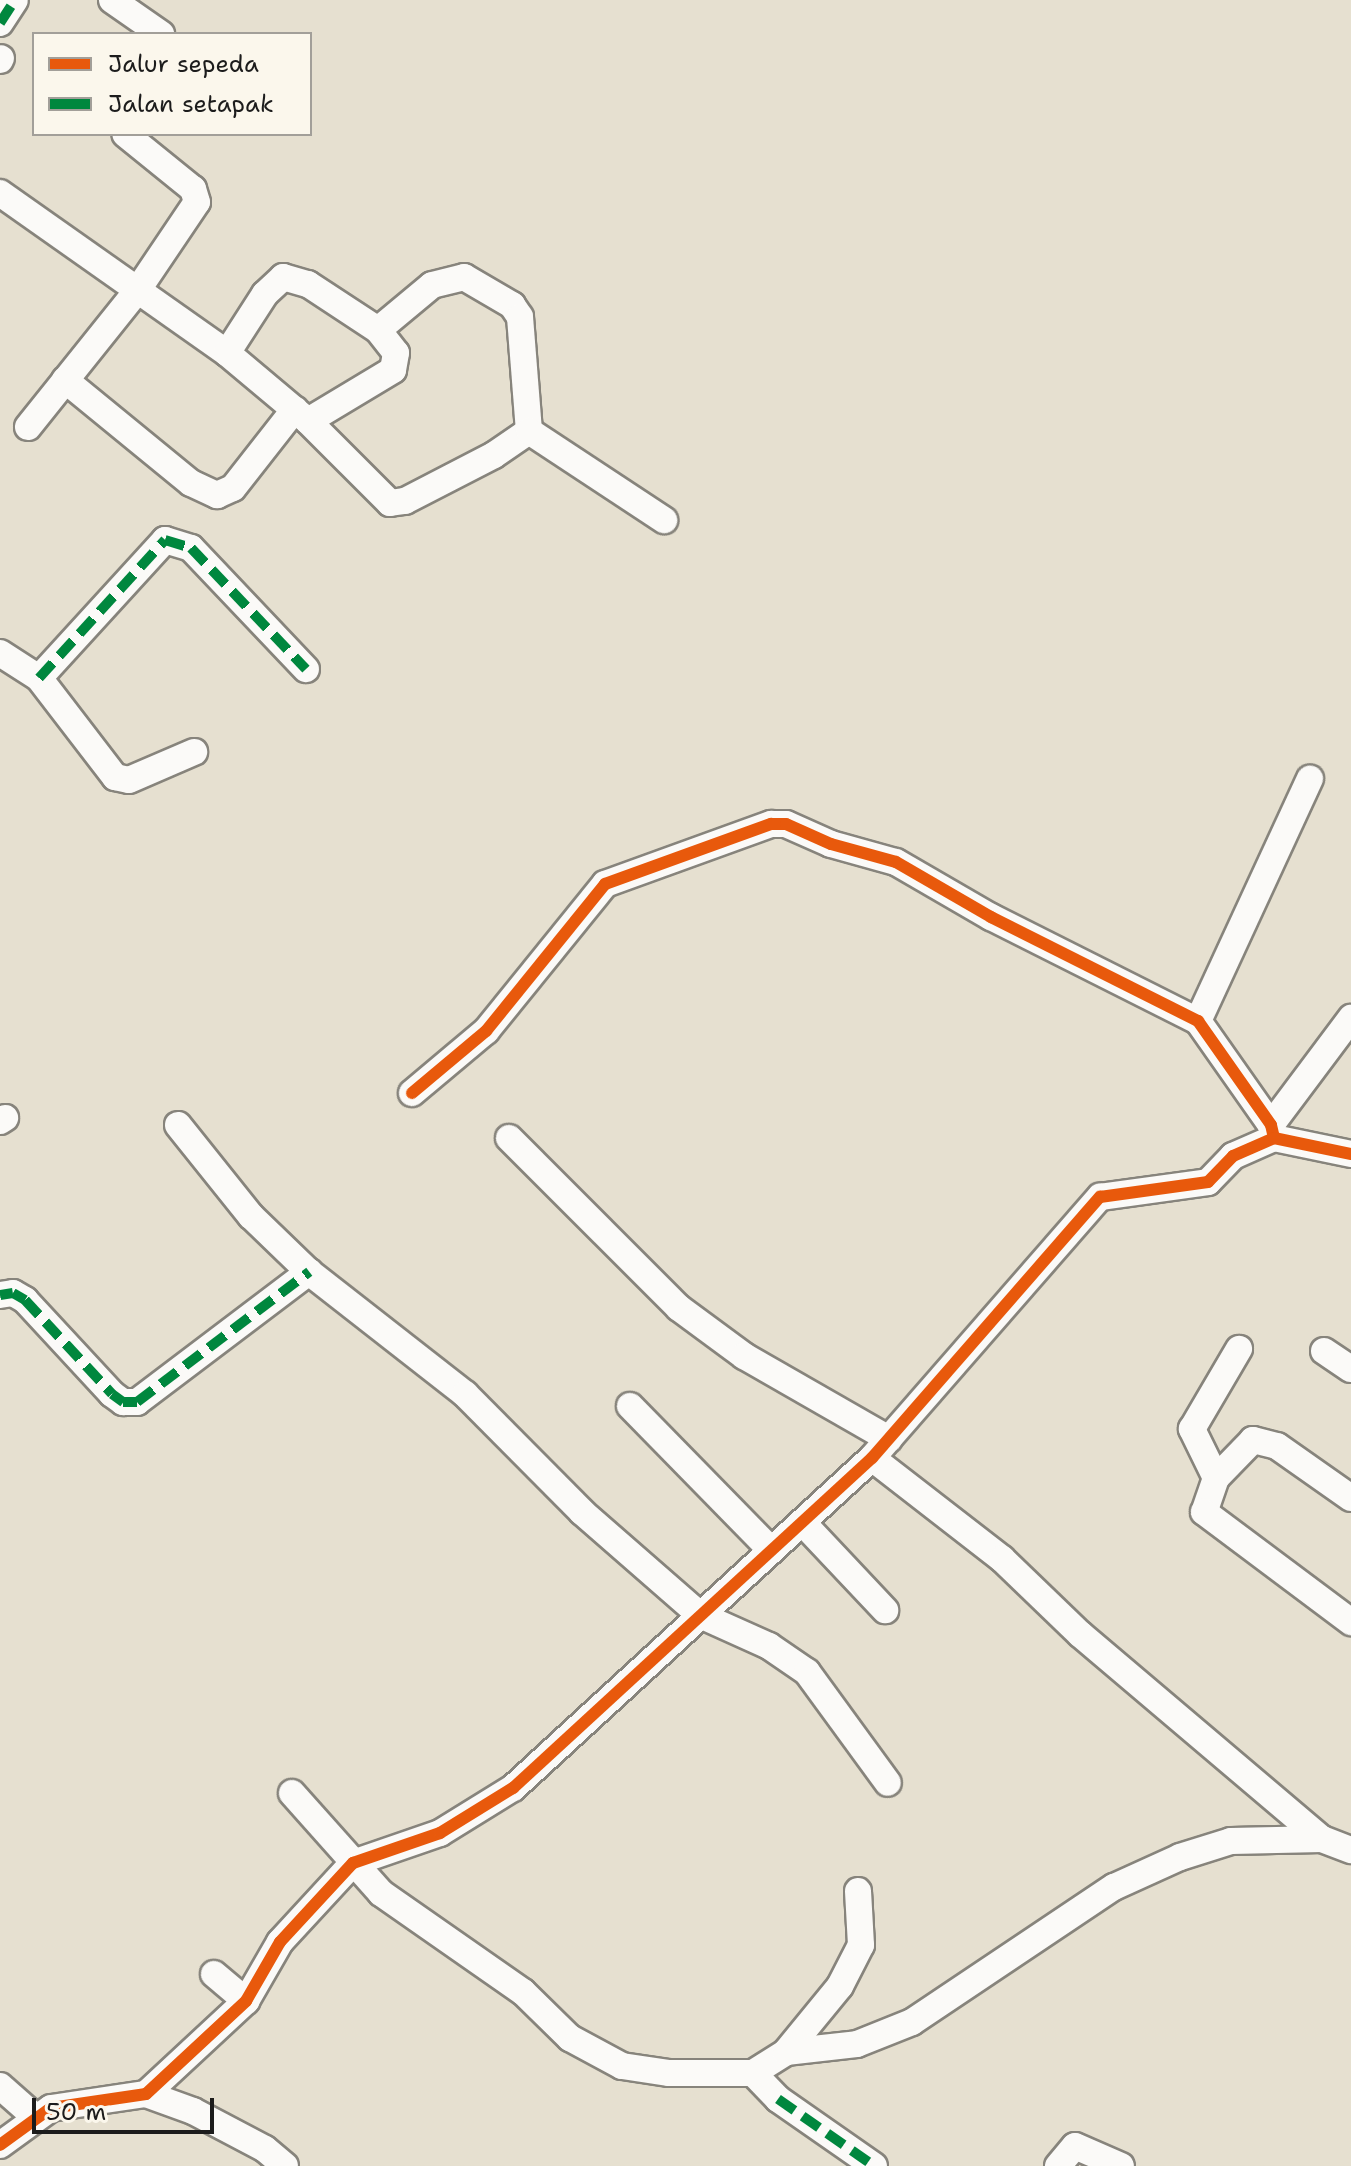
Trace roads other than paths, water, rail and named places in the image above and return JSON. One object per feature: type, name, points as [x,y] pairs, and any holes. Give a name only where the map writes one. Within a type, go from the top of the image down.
[{"type":"street","points":[[0,23],[15,0]]},
{"type":"street","points":[[112,0],[158,32]]},
{"type":"street","points":[[28,427],[137,291],[193,210],[197,195],[127,136]]},
{"type":"street","points":[[0,193],[227,353],[302,415],[390,503],[405,501],[494,455],[529,431]]},
{"type":"street","points":[[65,380],[191,483],[217,495],[233,488],[302,415],[393,370],[396,353],[378,330],[308,284],[283,277],[265,294],[227,353]]},
{"type":"street","points":[[378,330],[432,285],[464,277],[512,305],[520,317],[529,431]]},
{"type":"street","points":[[529,431],[664,520]]},
{"type":"street","points":[[39,678],[165,540],[191,548],[306,669]]},
{"type":"street","points":[[0,653],[39,678],[115,777],[129,780],[194,752]]},
{"type":"street","points":[[1198,1021],[1310,779]]},
{"type":"street","points":[[412,1093],[486,1031],[605,884],[771,824],[786,824],[896,862],[991,917],[1198,1021],[1272,1131],[1351,1154]]},
{"type":"street","points":[[0,2145],[34,2116],[51,2108],[146,2094],[246,2001],[280,1942],[353,1863],[413,1845],[477,1815],[513,1788],[881,1449],[1100,1197],[1208,1182],[1233,1156],[1272,1131],[1351,1018]]},
{"type":"street","points":[[178,1125],[251,1216],[309,1272],[465,1394],[582,1512],[700,1615],[769,1646],[807,1672],[888,1783]]},
{"type":"street","points":[[509,1138],[679,1308],[881,1449],[1080,1634],[1322,1839],[1351,1850]]},
{"type":"street","points":[[0,1295],[13,1293],[25,1300],[112,1394],[123,1402],[137,1402],[309,1272]]},
{"type":"street","points":[[1216,1478],[1192,1429],[1239,1349]]},
{"type":"street","points":[[1324,1351],[1351,1369]]},
{"type":"street","points":[[630,1406],[771,1550]]},
{"type":"street","points":[[1351,1498],[1264,1440],[1240,1449],[1216,1478],[1205,1501],[1211,1521],[1351,1622]]},
{"type":"street","points":[[803,1523],[885,1610]]},
{"type":"street","points":[[292,1793],[381,1893],[523,1992],[570,2038],[622,2066],[669,2073],[753,2073],[786,2052],[840,1986],[861,1945],[858,1891]]},
{"type":"street","points":[[786,2052],[857,2044],[912,2022],[1114,1887],[1180,1857],[1231,1841],[1322,1839]]},
{"type":"street","points":[[214,1974],[246,2001]]},
{"type":"street","points":[[753,2073],[778,2099],[874,2166]]},
{"type":"street","points":[[0,2086],[34,2116]]},
{"type":"street","points":[[146,2094],[268,2160]]},
{"type":"street","points":[[1058,2166],[1075,2146],[1121,2166]]}]
